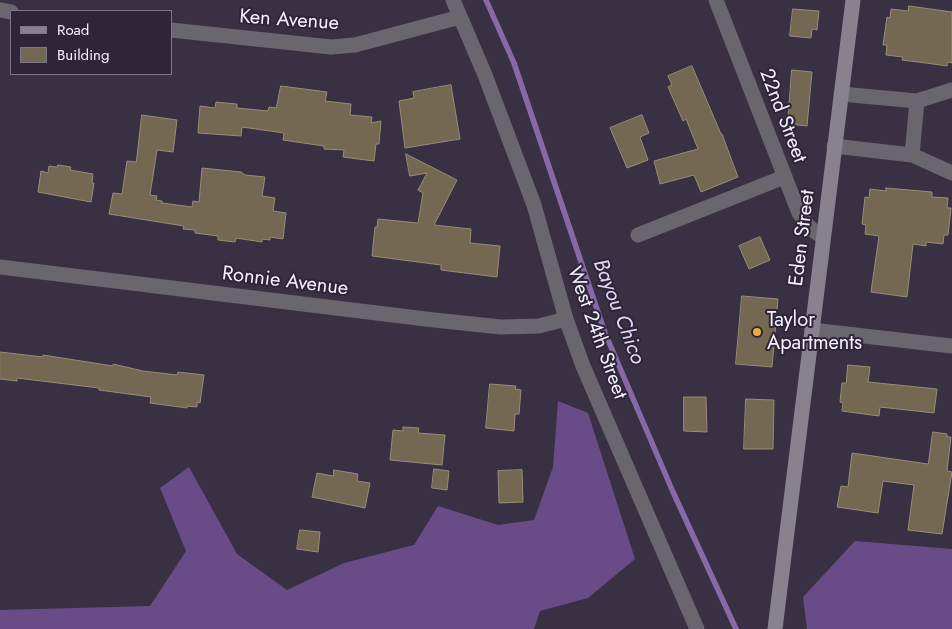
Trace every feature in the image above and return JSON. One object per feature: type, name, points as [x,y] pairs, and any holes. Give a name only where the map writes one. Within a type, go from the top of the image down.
[{"type":"street","name":"West 24th Street","points":[[452,0],[485,75],[534,206],[566,319],[583,366],[698,629]]},
{"type":"street","name":"22nd Street","points":[[716,0],[784,177],[803,220],[817,234],[823,237]]},
{"type":"street","name":"Eden Street","points":[[776,629],[853,0]]},
{"type":"street","name":"Ken Avenue","points":[[172,30],[331,47],[355,45],[460,17]]},
{"type":"street","points":[[841,94],[917,100],[952,90]]},
{"type":"street","points":[[912,155],[917,100]]},
{"type":"street","points":[[834,146],[912,155],[952,173]]},
{"type":"street","points":[[638,235],[784,177]]},
{"type":"street","name":"Ronnie Avenue","points":[[0,267],[501,327],[539,326],[566,319]]},
{"type":"street","points":[[812,330],[952,346]]},
{"type":"shaded area","points":[[558,401],[588,413],[635,559],[588,598],[540,611],[534,629],[0,629],[0,610],[150,606],[186,551],[160,488],[189,467],[237,554],[287,590],[344,563],[414,545],[438,506],[498,525],[534,520],[553,467]]},
{"type":"shaded area","points":[[855,541],[952,549],[952,629],[807,629],[803,597]]},
{"type":"building","points":[[909,6],[952,12],[952,63],[948,62],[947,66],[902,60],[903,57],[886,55],[887,45],[883,45],[887,17],[890,18],[891,9],[908,11]]},
{"type":"building","points":[[793,9],[819,11],[817,30],[812,29],[811,38],[790,36]]},
{"type":"building","points":[[692,66],[722,134],[738,177],[701,192],[694,175],[660,184],[654,161],[698,149],[686,119],[683,121],[668,87],[672,85],[668,76]]},
{"type":"building","points":[[792,70],[812,72],[807,126],[788,124]]},
{"type":"building","points":[[451,85],[460,139],[405,148],[399,101],[414,98],[413,92]]},
{"type":"building","points":[[281,86],[327,92],[325,101],[351,104],[350,115],[372,117],[371,123],[381,121],[379,144],[376,144],[374,161],[343,157],[344,150],[324,149],[324,146],[283,140],[284,133],[242,127],[241,136],[198,133],[200,106],[215,108],[216,102],[237,104],[237,108],[268,111],[269,107],[276,108]]},
{"type":"building","points":[[142,115],[177,120],[173,152],[157,150],[150,195],[157,196],[156,200],[162,201],[162,203],[192,207],[193,201],[199,202],[202,168],[241,172],[245,175],[265,177],[262,196],[275,198],[273,211],[286,213],[283,239],[270,237],[270,240],[262,239],[262,242],[236,238],[235,242],[218,240],[218,236],[195,233],[195,230],[183,229],[184,226],[109,214],[113,193],[122,194],[127,161],[136,162]]},
{"type":"building","points":[[642,115],[649,133],[640,137],[648,160],[627,168],[610,128]]},
{"type":"building","points":[[406,154],[457,180],[434,225],[471,229],[470,243],[500,246],[497,277],[441,270],[441,265],[372,256],[375,227],[377,227],[378,219],[418,223],[423,193],[418,190],[427,173],[410,176]]},
{"type":"building","points":[[58,165],[71,167],[70,170],[93,174],[92,183],[94,183],[91,202],[38,192],[41,171],[48,173],[49,166],[57,167]]},
{"type":"building","points":[[886,188],[932,192],[932,197],[948,198],[947,208],[951,208],[948,235],[944,235],[943,244],[926,242],[926,246],[913,244],[907,297],[871,292],[879,236],[865,234],[866,225],[862,224],[865,197],[869,198],[870,189],[886,191]]},
{"type":"building","points":[[760,237],[770,260],[749,269],[739,246]]},
{"type":"building","name":"Taylor Apartments","points":[[742,296],[778,299],[772,367],[736,364]]},
{"type":"building","points":[[0,352],[43,357],[43,355],[113,366],[113,364],[143,371],[177,375],[178,372],[204,375],[200,403],[197,402],[197,407],[187,406],[187,408],[150,403],[151,397],[99,390],[99,388],[17,378],[17,381],[0,379]]},
{"type":"building","points":[[848,365],[870,367],[868,382],[937,389],[934,413],[880,407],[879,416],[842,411],[843,403],[840,402],[842,383],[846,383]]},
{"type":"building","points":[[490,384],[516,386],[515,389],[521,390],[519,414],[515,414],[514,431],[486,428]]},
{"type":"building","points":[[684,397],[706,397],[707,432],[684,431]]},
{"type":"building","points":[[746,399],[774,400],[773,449],[744,449]]},
{"type":"building","points":[[403,427],[419,428],[418,433],[445,435],[442,465],[390,460],[393,430],[403,431]]},
{"type":"building","points":[[933,432],[947,434],[947,437],[951,437],[947,471],[952,472],[942,534],[908,530],[914,485],[883,481],[878,513],[837,507],[841,486],[848,487],[852,453],[928,464]]},
{"type":"building","points":[[434,469],[449,471],[447,490],[432,488]]},
{"type":"building","points":[[334,470],[358,474],[357,481],[370,483],[365,508],[312,497],[317,473],[333,476]]},
{"type":"building","points":[[522,470],[523,502],[499,503],[498,471]]},
{"type":"building","points":[[300,530],[320,532],[318,552],[297,549]]},
{"type":"waterway","name":"Bayou Chico","points":[[486,0],[514,63],[605,333],[673,492],[736,629]]},
{"type":"place","name":"Taylor Apartments","points":[[757,332]]}]
